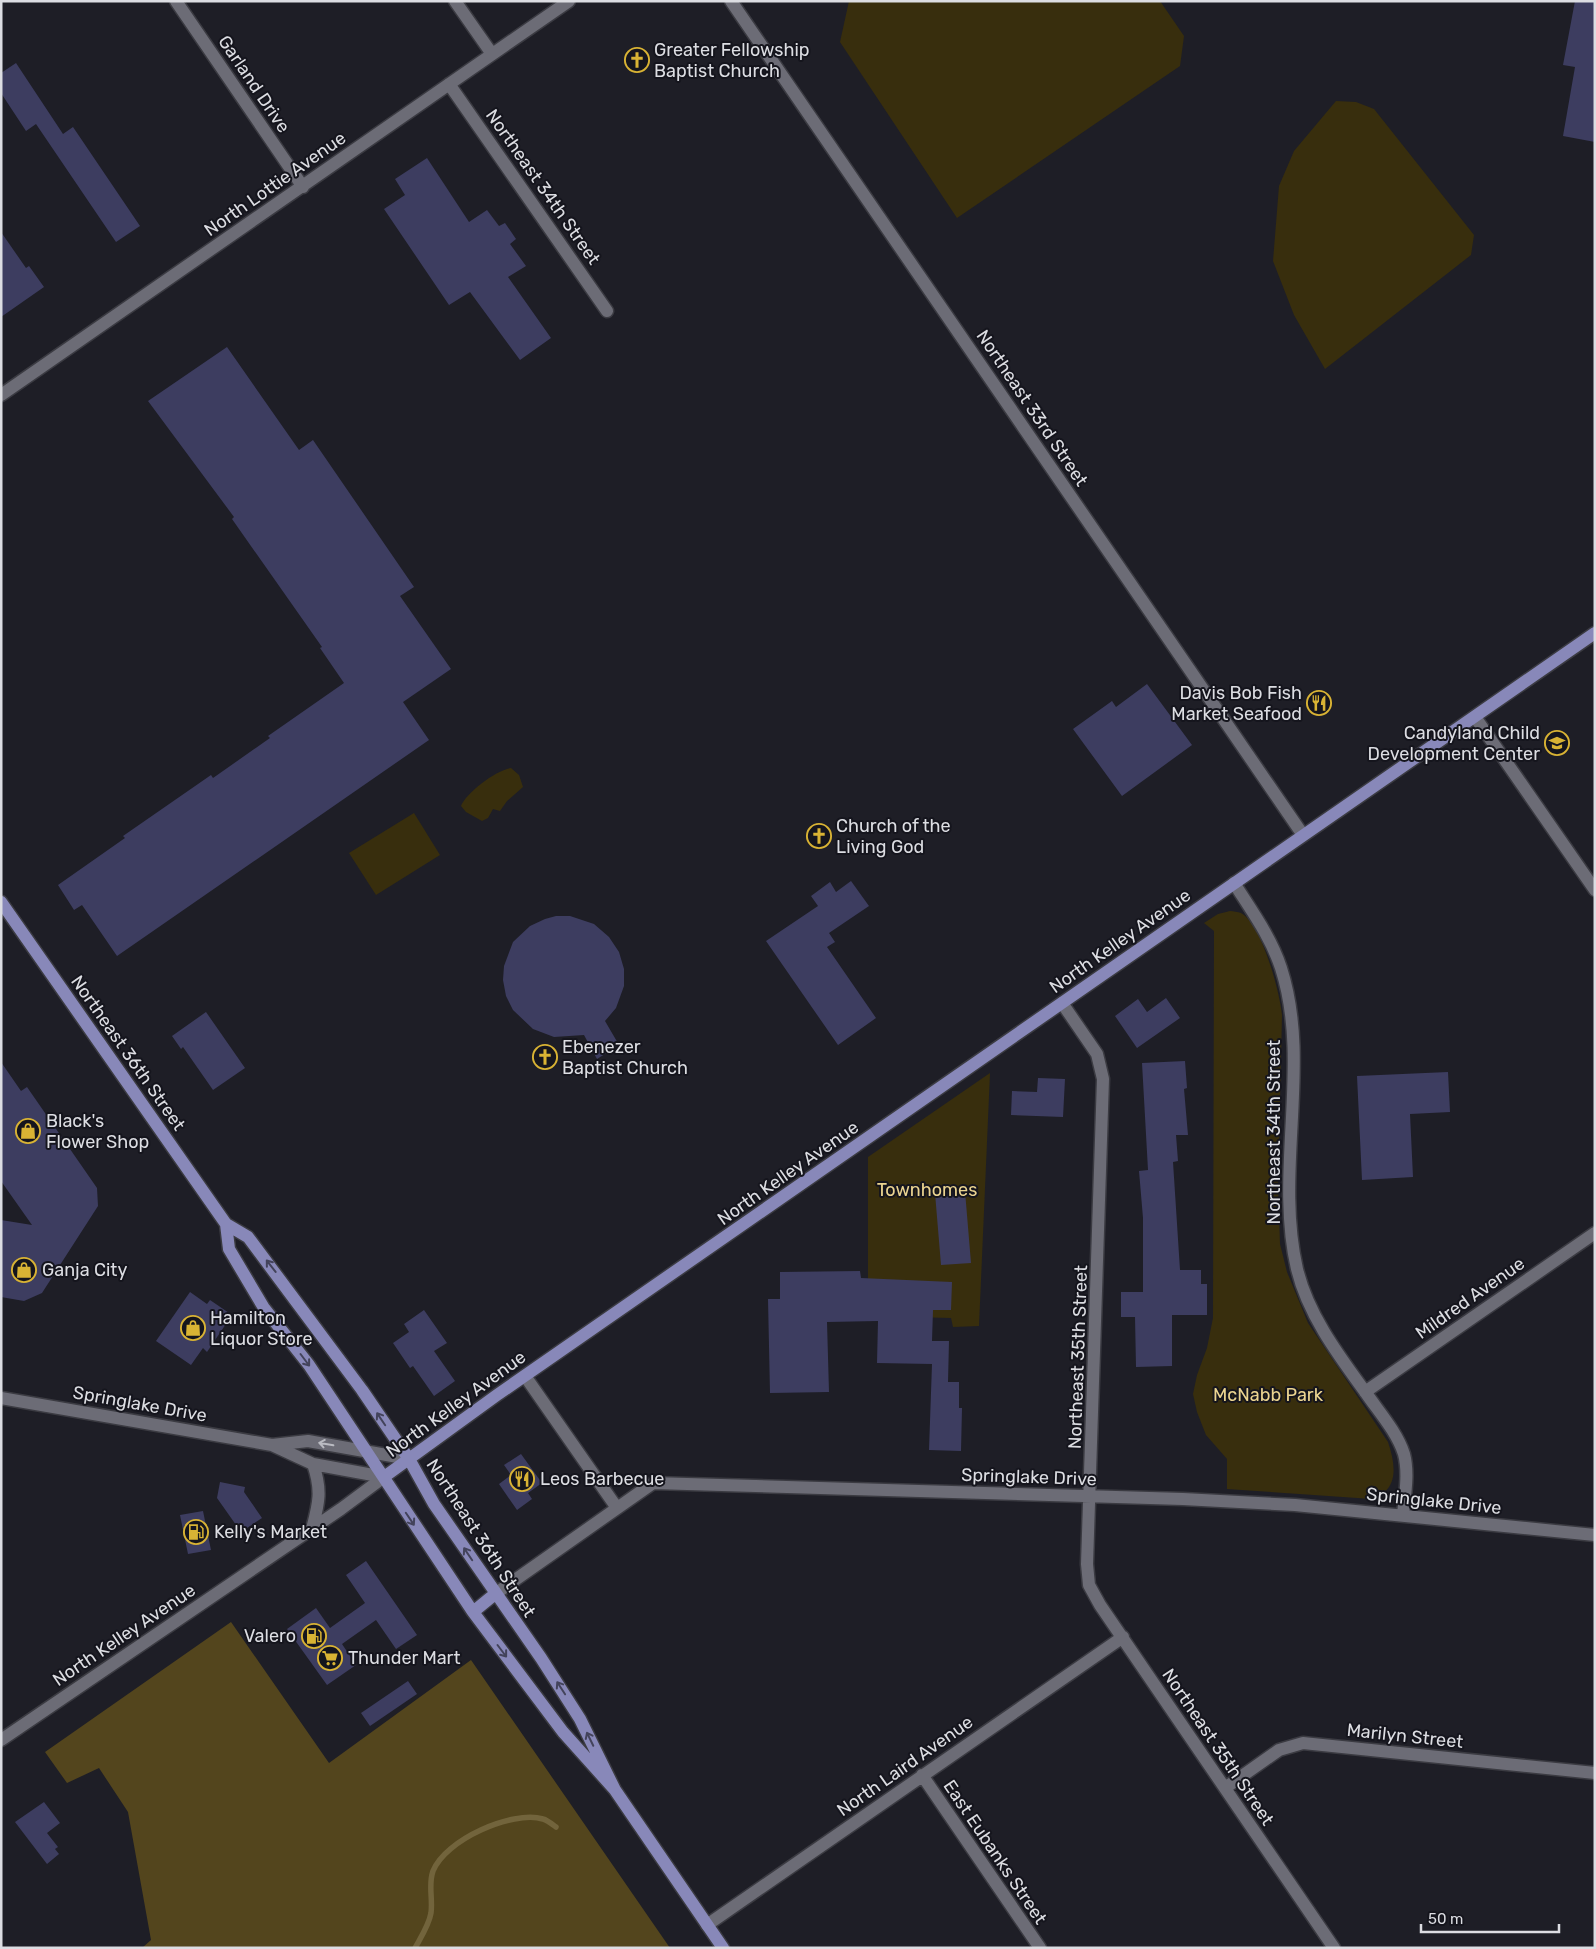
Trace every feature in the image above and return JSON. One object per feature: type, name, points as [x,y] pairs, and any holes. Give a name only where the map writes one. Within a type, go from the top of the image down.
[{"type":"main road","name":"North Kelley Avenue","points":[[384,1477],[525,1376],[1595,634]]},
{"type":"main road","name":"Northeast 36th Street","points":[[3,908],[226,1224],[248,1237],[356,1382],[409,1459],[434,1504],[541,1658],[580,1719],[615,1790]]},
{"type":"main road","name":"Northeast 36th Street","points":[[226,1224],[228,1249],[264,1308],[309,1364],[473,1612],[563,1732],[615,1790],[723,1948]]},
{"type":"main road","points":[[473,1612],[495,1594]]},
{"type":"street","name":"Garland Drive","points":[[176,1],[303,187]]},
{"type":"street","points":[[455,1],[492,54]]},
{"type":"street","name":"North Lottie Avenue","points":[[1,396],[569,1]]},
{"type":"street","name":"Northeast 33rd Street","points":[[732,1],[1303,835]]},
{"type":"street","name":"Northeast 34th Street","points":[[449,84],[607,311]]},
{"type":"street","points":[[1475,716],[1595,890]]},
{"type":"street","name":"Northeast 34th Street","points":[[1234,883],[1276,953],[1288,994],[1293,1024],[1289,1192],[1292,1245],[1297,1270],[1316,1317],[1392,1430],[1404,1455],[1406,1480],[1403,1514]]},
{"type":"street","name":"Northeast 35th Street","points":[[1062,1003],[1097,1054],[1103,1078],[1087,1577],[1093,1594],[1334,1948]]},
{"type":"street","name":"Mildred Avenue","points":[[1365,1392],[1595,1233]]},
{"type":"street","points":[[525,1376],[617,1508]]},
{"type":"street","name":"Springlake Drive","points":[[1,1398],[272,1445],[313,1464],[384,1477]]},
{"type":"street","name":"Springlake Drive","points":[[272,1445],[308,1441],[409,1459]]},
{"type":"street","points":[[312,1529],[320,1498],[318,1478],[313,1464]]},
{"type":"street","name":"North Kelley Avenue","points":[[1,1740],[312,1529],[384,1477]]},
{"type":"street","name":"Springlake Drive","points":[[495,1594],[653,1483],[1294,1504],[1403,1514],[1595,1536]]},
{"type":"street","name":"North Laird Avenue","points":[[708,1925],[922,1775],[1124,1637]]},
{"type":"street","name":"Marilyn Street","points":[[1225,1788],[1279,1750],[1303,1743],[1595,1773]]},
{"type":"street","name":"East Eubanks Street","points":[[922,1775],[1040,1948]]},
{"type":"green space","points":[[849,1],[1160,1],[1184,36],[1180,66],[957,218],[840,42]]},
{"type":"green space","points":[[1336,101],[1356,102],[1374,109],[1474,235],[1471,255],[1325,369],[1294,315],[1273,261],[1279,186],[1294,151]]},
{"type":"green space","points":[[511,768],[519,775],[523,787],[507,801],[500,811],[493,809],[488,818],[482,821],[466,812],[461,806],[475,789],[490,777]]},
{"type":"green space","points":[[414,813],[440,855],[376,895],[349,853]]},
{"type":"green space","name":"McNabb Park","points":[[1230,911],[1241,913],[1256,930],[1269,960],[1281,1005],[1278,1185],[1280,1244],[1287,1272],[1308,1323],[1388,1442],[1393,1460],[1394,1468],[1391,1483],[1387,1490],[1372,1499],[1227,1489],[1227,1459],[1206,1435],[1197,1412],[1193,1394],[1197,1375],[1207,1348],[1213,1318],[1214,931],[1204,923],[1218,914]]},
{"type":"green space","name":"Townhomes","points":[[990,1073],[979,1326],[953,1327],[951,1318],[868,1316],[868,1157]]},
{"type":"shaded area","points":[[231,1622],[329,1763],[471,1660],[670,1948],[142,1948],[151,1940],[128,1812],[99,1768],[67,1783],[45,1752]]},
{"type":"building","points":[[1575,1],[1595,1],[1595,142],[1563,136],[1575,67],[1563,65]]},
{"type":"building","points":[[16,63],[63,134],[73,127],[140,226],[116,242],[36,124],[26,131],[1,93],[1,73]]},
{"type":"building","points":[[427,158],[469,222],[487,210],[499,226],[505,223],[516,239],[510,244],[526,266],[508,277],[551,338],[520,360],[470,292],[449,305],[384,209],[405,195],[395,179]]},
{"type":"building","points":[[1,232],[26,268],[29,266],[44,287],[1,317]]},
{"type":"building","points":[[227,347],[299,450],[313,440],[414,587],[400,596],[451,669],[403,702],[429,740],[117,956],[82,905],[74,910],[58,885],[125,838],[123,836],[211,775],[213,778],[270,738],[268,736],[344,683],[320,648],[322,647],[232,519],[234,517],[148,401]]},
{"type":"building","points":[[1147,684],[1192,745],[1122,796],[1073,729],[1112,701],[1116,707]]},
{"type":"building","points":[[851,881],[869,906],[829,933],[835,942],[827,947],[876,1018],[838,1045],[766,941],[818,906],[811,896],[830,882],[836,892]]},
{"type":"building","points":[[556,916],[570,916],[594,924],[609,937],[619,952],[624,969],[624,986],[616,1008],[605,1021],[619,1045],[597,1059],[584,1035],[554,1037],[533,1029],[513,1010],[506,996],[503,980],[504,966],[513,942],[530,926]]},
{"type":"building","points":[[1166,998],[1180,1018],[1137,1048],[1115,1016],[1138,999],[1147,1012]]},
{"type":"building","points":[[206,1012],[245,1068],[213,1090],[183,1047],[181,1049],[172,1036]]},
{"type":"building","points":[[1185,1061],[1187,1088],[1184,1089],[1188,1135],[1176,1135],[1178,1161],[1173,1162],[1180,1270],[1201,1270],[1201,1284],[1207,1284],[1207,1315],[1172,1315],[1172,1366],[1136,1367],[1135,1317],[1121,1317],[1121,1292],[1143,1292],[1143,1218],[1139,1171],[1148,1170],[1142,1063]]},
{"type":"building","points":[[1,1062],[21,1091],[27,1087],[97,1188],[98,1206],[42,1293],[24,1301],[1,1297],[1,1220],[32,1225],[1,1181]]},
{"type":"building","points":[[1448,1072],[1450,1112],[1410,1114],[1413,1177],[1362,1180],[1357,1076]]},
{"type":"building","points":[[1038,1078],[1065,1079],[1063,1117],[1011,1115],[1012,1091],[1037,1092]]},
{"type":"building","points":[[965,1191],[971,1263],[941,1265],[935,1193]]},
{"type":"building","points":[[860,1271],[861,1278],[952,1282],[951,1310],[933,1310],[932,1341],[949,1341],[948,1382],[959,1382],[959,1408],[962,1408],[961,1451],[929,1450],[932,1364],[877,1363],[878,1321],[827,1322],[829,1392],[770,1393],[768,1299],[780,1299],[780,1272]]},
{"type":"building","points":[[190,1292],[207,1304],[210,1300],[232,1315],[207,1352],[203,1348],[191,1365],[156,1341]]},
{"type":"building","points":[[424,1310],[447,1343],[434,1351],[455,1381],[434,1396],[413,1366],[410,1368],[393,1343],[409,1332],[404,1324]]},
{"type":"building","name":"Leos Barbecue","points":[[521,1454],[542,1483],[528,1493],[532,1499],[517,1510],[499,1484],[511,1475],[504,1465]]},
{"type":"building","points":[[220,1482],[245,1487],[244,1492],[262,1518],[241,1532],[217,1498]]},
{"type":"building","points":[[203,1511],[211,1550],[188,1554],[180,1515]]},
{"type":"building","points":[[366,1561],[417,1635],[396,1649],[376,1620],[342,1644],[356,1665],[327,1685],[287,1629],[316,1608],[330,1628],[365,1603],[346,1575]]},
{"type":"building","points":[[408,1681],[417,1694],[370,1726],[361,1713]]},
{"type":"building","points":[[44,1802],[60,1823],[47,1833],[58,1847],[55,1849],[59,1854],[47,1864],[15,1822]]},
{"type":"waterway","points":[[415,1948],[430,1917],[433,1871],[440,1859],[451,1849],[481,1830],[514,1819],[530,1817],[543,1819],[556,1827]]},
{"type":"place","name":"Greater Fellowship Baptist Church","points":[[637,60]]},
{"type":"place","name":"Davis Bob Fish Market Seafood","points":[[1319,703]]},
{"type":"place","name":"Candyland Child Development Center","points":[[1557,743]]},
{"type":"place","name":"Church of the Living God","points":[[819,836]]},
{"type":"place","name":"Ebenezer Baptist Church","points":[[545,1057]]},
{"type":"place","name":"Black's Flower Shop","points":[[28,1131]]},
{"type":"place","name":"Ganja City","points":[[24,1270]]},
{"type":"place","name":"Hamilton Liquor Store","points":[[193,1328]]},
{"type":"place","name":"Leos Barbecue","points":[[522,1479]]},
{"type":"place","name":"Kelly's Market","points":[[196,1532]]},
{"type":"place","name":"Valero","points":[[314,1636]]},
{"type":"place","name":"Thunder Mart","points":[[330,1658]]}]
